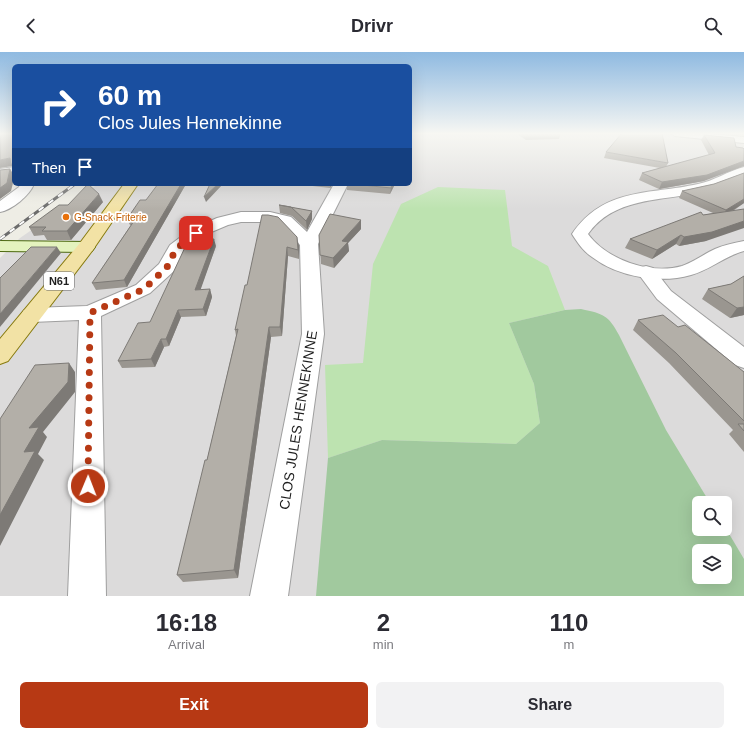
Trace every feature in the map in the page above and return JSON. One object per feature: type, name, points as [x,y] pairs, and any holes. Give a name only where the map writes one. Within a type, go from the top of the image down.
[{"type":"main road","name":"N61","points":[[0,355],[86,247],[130,186]]},
{"type":"main road","points":[[0,246],[86,247]]},
{"type":"street","points":[[0,173],[12,171]]},
{"type":"street","points":[[744,171],[715,184],[695,189],[640,197],[615,206],[591,219],[585,225],[580,234],[585,243],[595,252],[618,264],[646,272],[669,274],[686,271],[726,251],[744,246]]},
{"type":"street","points":[[0,208],[26,186]]},
{"type":"street","name":"CLOS JULES HENNEKINNE","points":[[269,596],[313,334],[310,244],[340,186]]},
{"type":"street","points":[[32,315],[90,313],[144,289],[167,267],[176,249],[196,233],[223,221],[241,217],[270,217],[285,220],[310,244]]},
{"type":"street","points":[[646,272],[664,295],[744,359]]},
{"type":"street","points":[[87,596],[90,313]]},
{"type":"shaded area","points":[[412,158],[744,158],[744,596],[0,596],[0,258],[20,238],[95,186],[412,186]]},
{"type":"green space","points":[[438,187],[505,190],[512,246],[548,266],[565,310],[509,323],[534,384],[540,423],[516,444],[382,440],[328,458],[325,365],[363,363],[373,264],[401,204]]},
{"type":"green space","points":[[581,309],[600,314],[612,323],[666,430],[706,496],[692,496],[692,536],[730,536],[744,559],[744,596],[316,596],[328,458],[382,440],[516,444],[540,423],[534,384],[509,323],[565,310]]},
{"type":"building","points":[[642,158],[667,158],[668,163]]},
{"type":"building","points":[[695,158],[744,158],[744,161],[707,175],[662,182],[642,173]]},
{"type":"building","points":[[10,169],[7,183],[0,188],[0,170]]},
{"type":"building","points":[[744,173],[744,199],[726,210],[682,191],[714,184]]},
{"type":"building","points":[[86,186],[90,186],[99,194],[67,231],[42,231],[46,227],[29,227],[59,205],[68,205]]},
{"type":"building","points":[[156,186],[180,186],[124,280],[92,283],[136,218],[127,219],[140,200],[146,200]]},
{"type":"building","points":[[209,186],[216,186],[204,197]]},
{"type":"building","points":[[372,186],[392,186],[391,188]]},
{"type":"building","points":[[291,207],[312,211],[306,221]]},
{"type":"building","points":[[744,209],[744,221],[712,232],[684,237],[681,235],[657,250],[630,239],[701,212],[703,215]]},
{"type":"building","points":[[330,214],[361,220],[342,241],[348,242],[333,258],[320,255],[319,235]]},
{"type":"building","points":[[262,215],[278,217],[297,237],[298,250],[287,247],[280,327],[269,327],[234,570],[177,575],[205,460],[207,460],[238,329],[235,330],[245,285],[247,285]]},
{"type":"building","points":[[214,239],[195,290],[210,289],[203,309],[178,310],[166,339],[161,339],[151,359],[118,361],[138,323],[150,322],[188,241]]},
{"type":"building","points":[[31,247],[57,247],[0,314],[0,278]]},
{"type":"building","points":[[744,276],[744,307],[737,308],[708,289],[731,284]]},
{"type":"building","points":[[663,315],[678,327],[685,325],[744,372],[744,421],[676,353],[638,320]]},
{"type":"building","points":[[69,363],[68,382],[29,428],[39,427],[24,452],[35,451],[0,515],[0,419],[35,365]]},
{"type":"building","points":[[738,424],[744,424],[744,431]]},
{"type":"railway","points":[[0,239],[72,186]]},
{"type":"place","name":"G-Snack Friterie","points":[[66,217]]},
{"type":"route","points":[[88,486],[90,313],[144,289],[167,267],[176,249],[196,233]]}]
